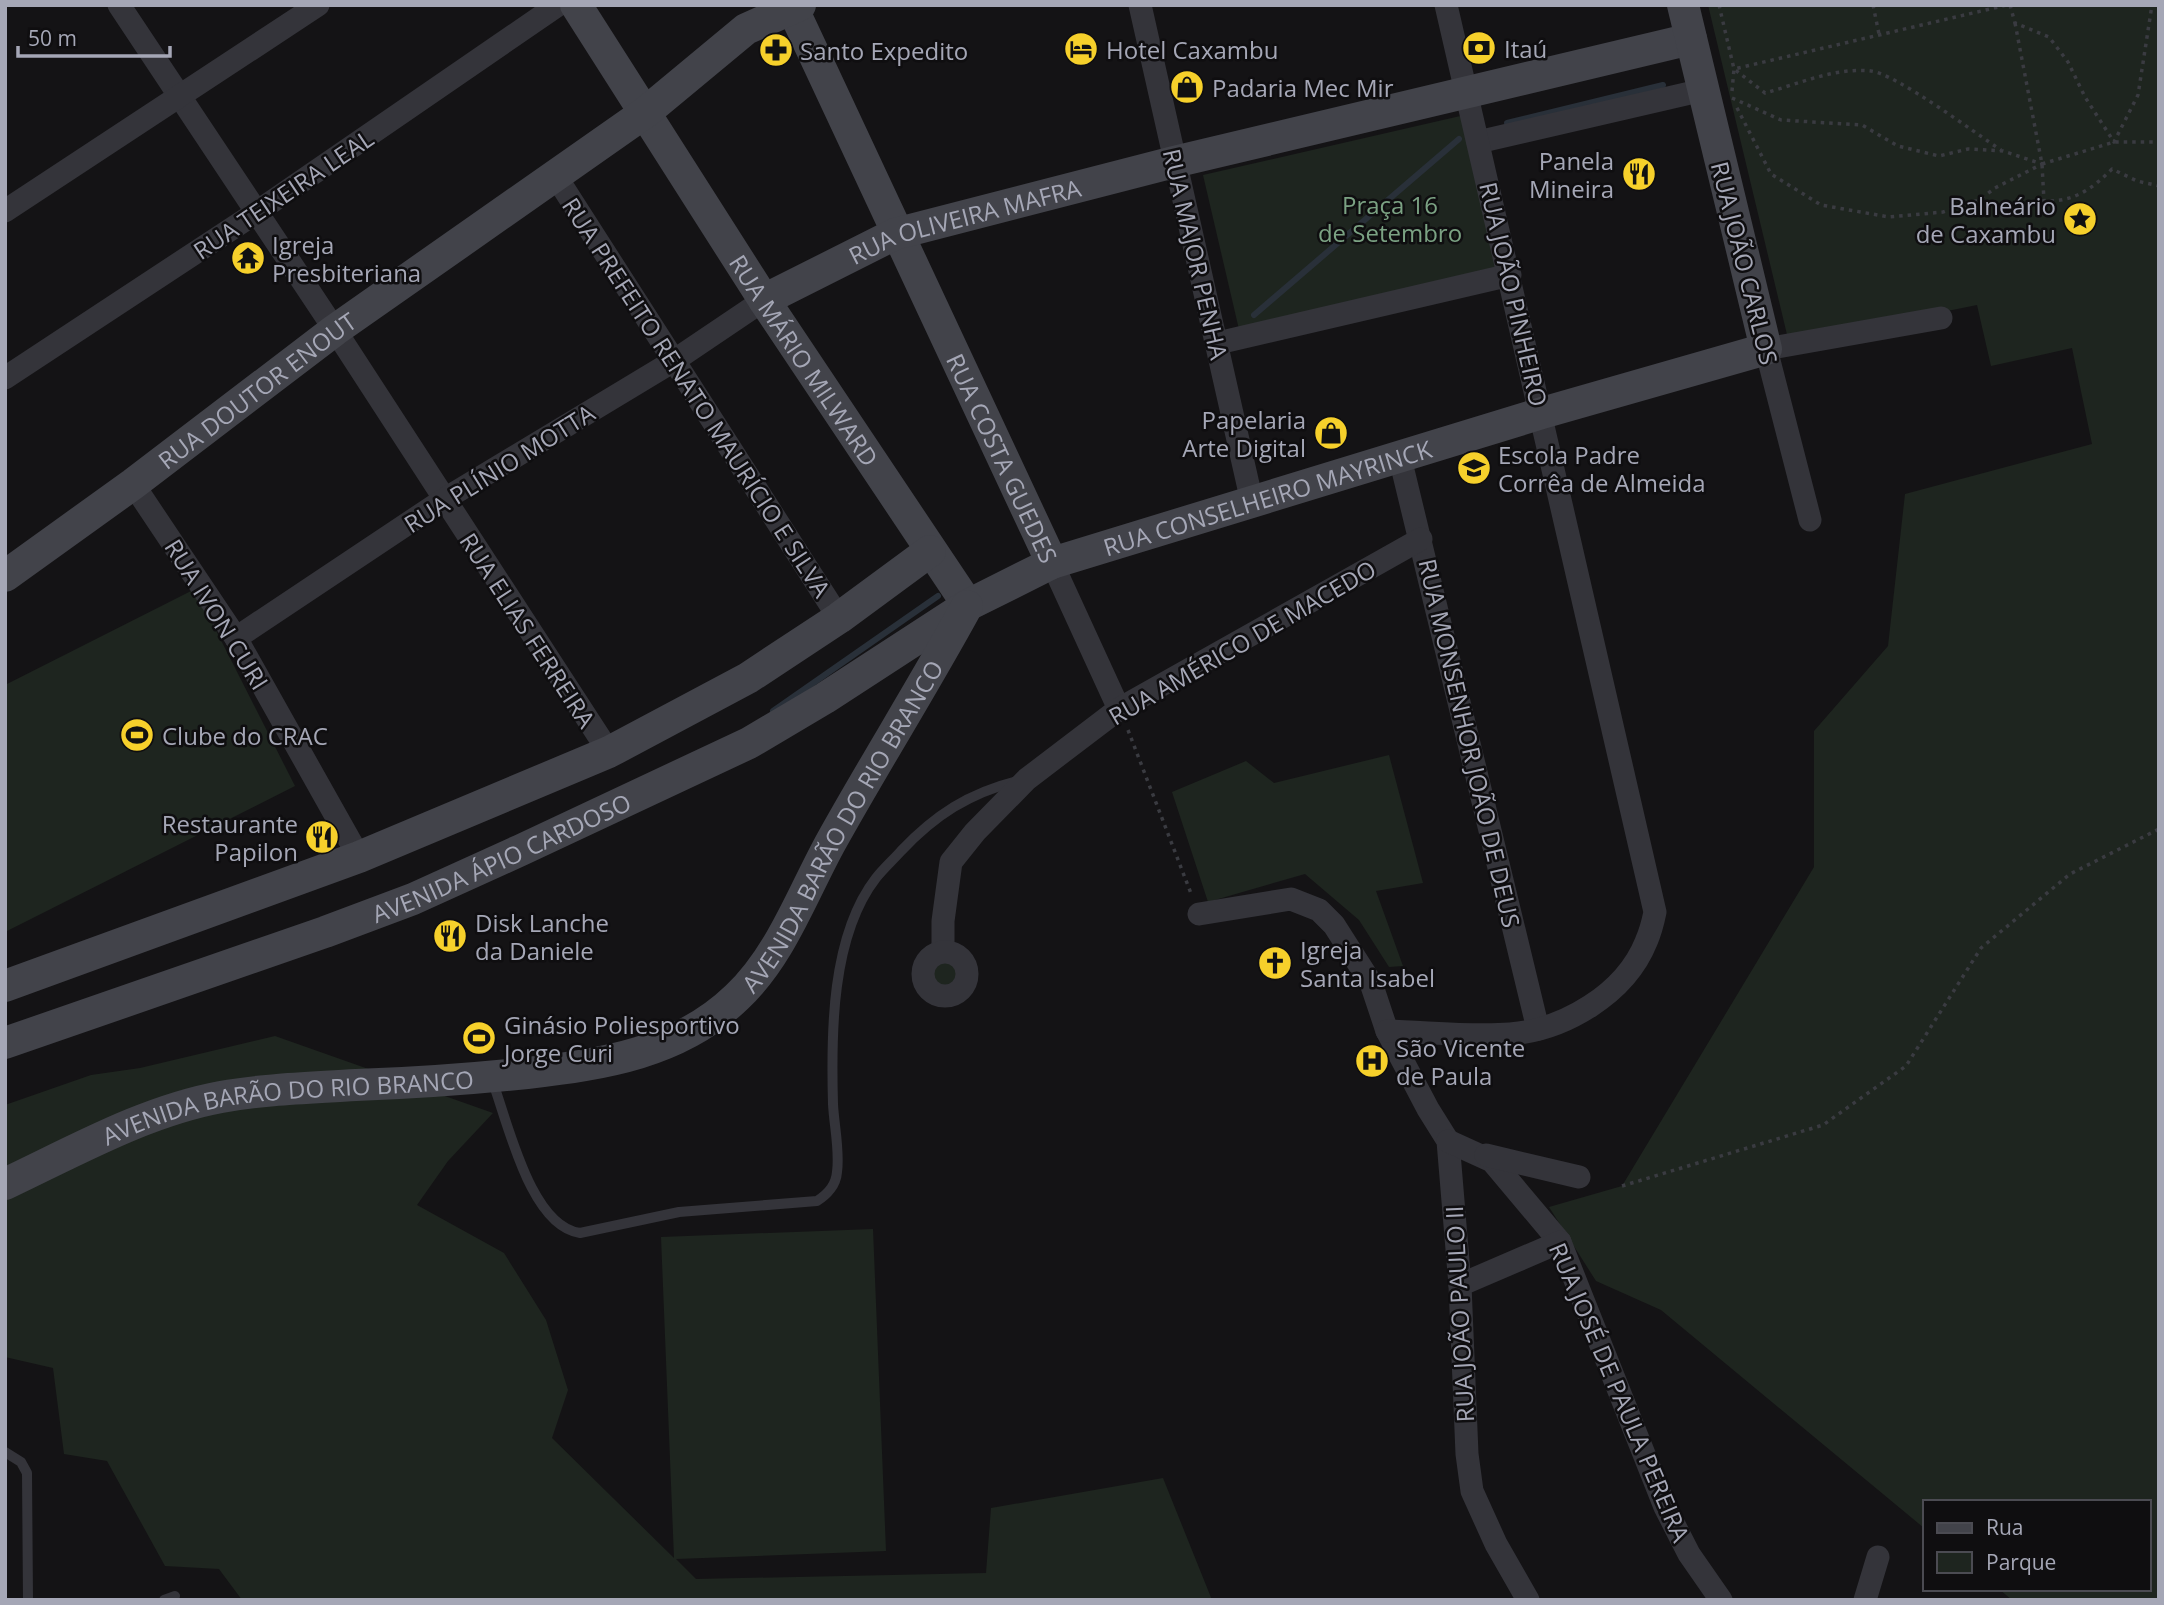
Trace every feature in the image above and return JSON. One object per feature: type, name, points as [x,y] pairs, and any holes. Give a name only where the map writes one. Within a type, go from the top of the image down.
[{"type":"street","name":"RUA ELIAS FERREIRA","points":[[119,5],[335,330],[608,752]]},
{"type":"street","points":[[5,211],[318,5]]},
{"type":"street","name":"RUA TEIXEIRA LEAL","points":[[5,379],[257,212],[558,5]]},
{"type":"street","name":"RUA MÁRIO MILWARD","points":[[576,5],[764,300],[968,605]]},
{"type":"street","name":"RUA MAJOR PENHA","points":[[1140,5],[1252,502]]},
{"type":"street","name":"RUA JOÃO PINHEIRO","points":[[1446,5],[1656,912],[1640,955],[1614,986],[1574,1016],[1538,1029]]},
{"type":"street","name":"RUA JOÃO CARLOS","points":[[1683,5],[1691,39],[1717,94],[1766,349],[1811,520]]},
{"type":"street","name":"RUA DOUTOR ENOUT","points":[[5,576],[133,484],[335,330],[646,112],[746,17],[794,6]]},
{"type":"street","name":"RUA COSTA GUEDES","points":[[794,6],[895,234],[1119,709]]},
{"type":"street","name":"RUA OLIVEIRA MAFRA","points":[[764,300],[895,234],[1174,162],[1691,39]]},
{"type":"street","points":[[1478,142],[1717,94]]},
{"type":"street","name":"RUA PREFEITO RENATO MAURÍCIO E SILVA","points":[[555,175],[672,362],[839,618]]},
{"type":"street","points":[[1218,343],[1510,275]]},
{"type":"street","name":"RUA PLÍNIO MOTTA","points":[[236,638],[443,500],[672,362],[764,300]]},
{"type":"street","name":"RUA CONSELHEIRO MAYRINCK","points":[[968,605],[1052,563],[1542,413],[1766,349],[1941,318]]},
{"type":"street","name":"RUA MONSENHOR JOÃO DE DEUS","points":[[1400,458],[1538,1029]]},
{"type":"street","name":"RUA IVON CURI","points":[[133,484],[236,638],[359,857]]},
{"type":"street","name":"RUA AMÉRICO DE MACEDO","points":[[943,951],[943,921],[951,862],[975,832],[1027,779],[1119,709],[1421,539]]},
{"type":"street","points":[[5,986],[359,857],[608,752],[748,678],[839,618],[930,551]]},
{"type":"street","name":"AVENIDA ÁPIO CARDOSO","points":[[5,1043],[326,932],[413,899],[521,850],[749,743],[825,698],[968,605]]},
{"type":"street","name":"AVENIDA BARÃO DO RIO BRANCO","points":[[5,1184],[141,1120],[191,1103],[226,1096],[313,1087],[491,1077],[596,1065],[647,1052],[709,1022],[738,996],[770,956],[832,840],[968,605]]},
{"type":"street","name":"RUA JOÃO PAULO II","points":[[1199,914],[1290,899],[1311,904],[1334,925],[1371,983],[1387,1031],[1448,1141],[1460,1285],[1467,1454],[1472,1491],[1496,1544],[1528,1600]]},
{"type":"street","points":[[1387,1031],[1510,1034],[1538,1029]]},
{"type":"street","name":"RUA JOSÉ DE PAULA PEREIRA","points":[[1448,1141],[1480,1153],[1506,1174],[1560,1242],[1665,1507],[1689,1554],[1721,1600]]},
{"type":"street","points":[[1480,1153],[1579,1177]]},
{"type":"street","points":[[1460,1285],[1560,1242]]},
{"type":"street","points":[[1865,1600],[1878,1557]]},
{"type":"lane","points":[[491,1077],[533,1191],[553,1221],[566,1231],[580,1233],[679,1212],[817,1202],[830,1189],[838,1170],[832,1053],[835,1000],[843,953],[861,902],[876,879],[926,825],[973,795],[1027,779]]},
{"type":"lane","points":[[5,1452],[21,1462],[27,1473],[29,1600]]},
{"type":"path","points":[[1719,5],[1734,69],[1765,93],[1834,73],[1872,71],[1898,82],[2003,151],[2042,164]]},
{"type":"path","points":[[1873,5],[1879,34]]},
{"type":"path","points":[[1717,94],[1734,69],[2008,5],[2015,23],[2042,164],[2045,201]]},
{"type":"path","points":[[2114,142],[2138,94],[2152,5]]},
{"type":"path","points":[[2015,23],[2049,37],[2068,62],[2085,97],[2114,142]]},
{"type":"path","points":[[1717,94],[1781,120],[1862,125],[1898,146],[1939,156],[1968,149],[2003,151]]},
{"type":"path","points":[[1717,94],[1771,174],[1821,205],[1889,217],[1943,212],[1979,200],[1995,188],[2042,164],[2114,142],[2159,142]]},
{"type":"path","points":[[1979,200],[1998,210],[2023,211],[2045,201],[2064,202],[2094,187],[2112,169],[2137,181],[2159,186]]},
{"type":"path","points":[[1119,709],[1199,914]]},
{"type":"path","points":[[1622,1186],[1823,1125],[1906,1066],[1981,947],[2070,874],[2159,829]]},
{"type":"green space","points":[[1708,5],[2159,5],[2159,1600],[2012,1600],[2001,1591],[2150,1591],[2150,1500],[1923,1500],[1923,1527],[1661,1310],[1596,1281],[1549,1207],[1622,1186],[1814,867],[1814,731],[1888,646],[1905,494],[2092,444],[2072,348],[1991,366],[1977,305],[1789,343]]},
{"type":"green space","name":"Praça 16 de Setembro","points":[[1469,114],[1500,277],[1241,338],[1203,175]]},
{"type":"green space","name":"Clube do CRAC","points":[[195,589],[295,786],[5,932],[5,685]]},
{"type":"green space","points":[[1389,755],[1423,883],[1376,891],[1403,966],[1389,967],[1359,920],[1305,874],[1208,902],[1172,792],[1246,761],[1274,783]]},
{"type":"green space","points":[[945,956],[958,961],[963,974],[958,987],[945,992],[932,987],[927,974],[932,961]]},
{"type":"green space","points":[[275,1036],[493,1113],[448,1161],[417,1205],[504,1253],[546,1320],[568,1390],[552,1438],[674,1558],[661,1237],[873,1229],[886,1551],[676,1559],[696,1579],[986,1573],[991,1508],[1163,1478],[1212,1600],[242,1600],[219,1569],[165,1566],[107,1461],[64,1454],[53,1368],[5,1357],[5,1105],[91,1075],[140,1068]]},
{"type":"waterway","points":[[1507,123],[1663,85]]},
{"type":"waterway","points":[[1254,315],[1459,139]]},
{"type":"waterway","points":[[773,711],[938,596]]},
{"type":"place","name":"Itaú","points":[[1479,48]]},
{"type":"place","name":"Hotel Caxambu","points":[[1081,49]]},
{"type":"place","name":"Santo Expedito","points":[[776,50]]},
{"type":"place","name":"Padaria Mec Mir","points":[[1187,87]]},
{"type":"place","name":"Panela Mineira","points":[[1639,174]]},
{"type":"place","name":"Balneário de Caxambu","points":[[2080,219]]},
{"type":"place","name":"Igreja Presbiteriana","points":[[248,258]]},
{"type":"place","name":"Papelaria Arte Digital","points":[[1331,433]]},
{"type":"place","name":"Escola Padre Corrêa de Almeida","points":[[1474,468]]},
{"type":"place","name":"Clube do CRAC","points":[[137,735]]},
{"type":"place","name":"Restaurante Papilon","points":[[322,837]]},
{"type":"place","name":"Disk Lanche da Daniele","points":[[450,936]]},
{"type":"place","name":"Igreja Santa Isabel","points":[[1275,963]]},
{"type":"place","name":"Ginásio Poliesportivo Jorge Curi","points":[[479,1038]]},
{"type":"place","name":"São Vicente de Paula","points":[[1372,1061]]}]
